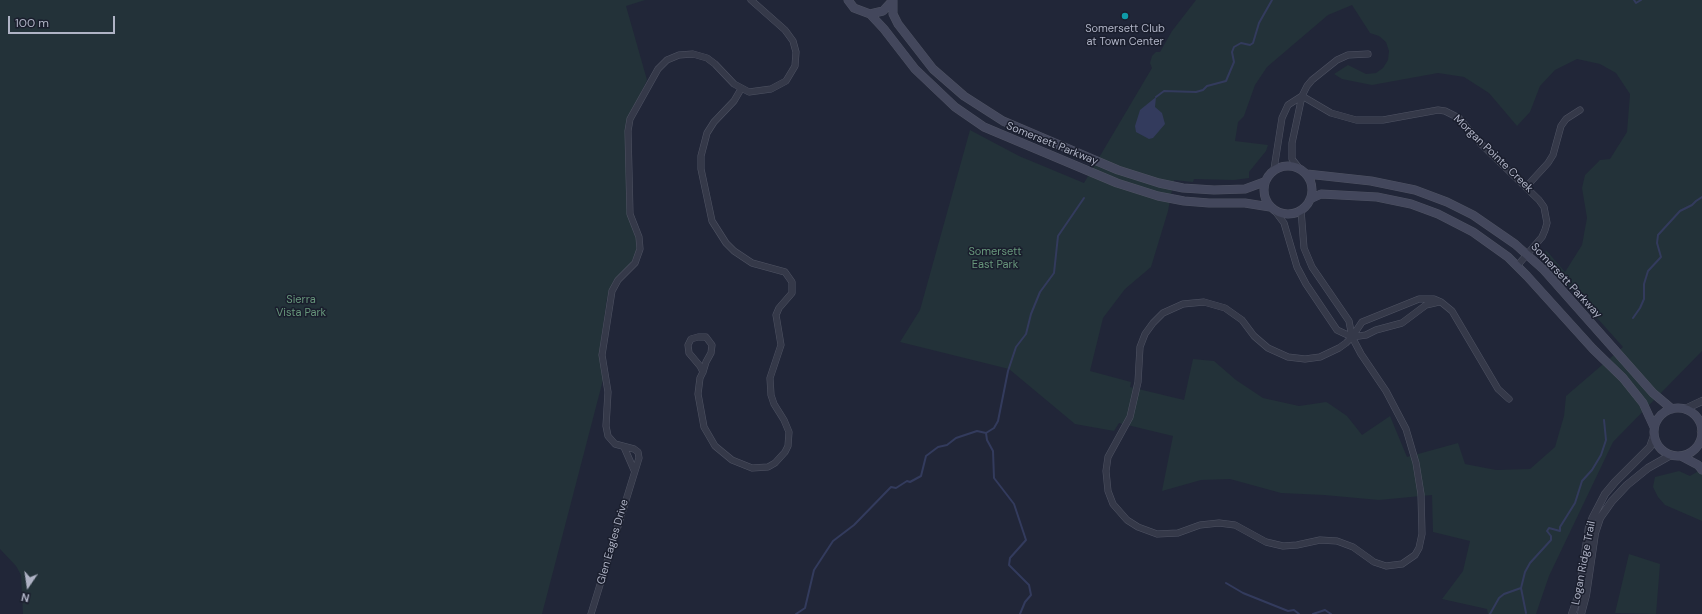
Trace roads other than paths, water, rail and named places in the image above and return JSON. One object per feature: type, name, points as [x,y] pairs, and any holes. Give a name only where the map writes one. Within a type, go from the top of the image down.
[{"type":"main road","points":[[848,0],[854,8],[870,14],[883,11],[893,1]]},
{"type":"main road","name":"Somersett Parkway","points":[[893,1],[893,14],[898,24],[933,69],[964,96],[1003,121],[1130,174],[1159,183],[1183,188],[1214,190],[1244,189],[1264,182]]},
{"type":"main road","name":"Somersett Parkway","points":[[870,14],[884,29],[915,69],[955,107],[984,127],[1117,183],[1158,196],[1196,202],[1245,203],[1273,209]]},
{"type":"main road","points":[[1310,199],[1312,186],[1307,174],[1299,168],[1286,165],[1274,169],[1264,182],[1264,195],[1273,209],[1288,214],[1301,210],[1310,199],[1321,194],[1344,194],[1376,197],[1411,204],[1438,214],[1473,232],[1517,266],[1589,344],[1623,378],[1643,403],[1654,426],[1654,436],[1660,448],[1671,455],[1681,456],[1698,465],[1702,470]]},
{"type":"main road","name":"Somersett Parkway","points":[[1307,174],[1377,182],[1415,190],[1447,202],[1473,215],[1498,231],[1527,254],[1653,393],[1672,409]]},
{"type":"main road","points":[[1654,426],[1661,415],[1672,409],[1685,410],[1696,418],[1702,430],[1701,441],[1693,450],[1681,456]]},
{"type":"street","points":[[634,470],[624,447],[611,440],[606,431],[608,392],[602,355],[612,291],[618,280],[635,263],[640,249],[639,237],[630,214],[628,131],[630,119],[658,69],[667,60],[679,55],[693,54],[707,58],[741,89],[757,92],[779,86],[791,74],[796,57],[795,46],[790,35],[751,0]]},
{"type":"street","points":[[1299,168],[1292,159],[1292,143],[1302,96],[1312,80],[1337,60],[1348,54],[1368,54]]},
{"type":"street","points":[[703,372],[689,353],[688,345],[691,339],[698,337],[706,337],[712,345],[712,353],[698,386],[698,402],[704,427],[715,446],[732,460],[752,468],[768,467],[775,463],[785,452],[788,446],[789,432],[784,420],[774,404],[771,395],[770,378],[781,345],[776,315],[779,308],[792,293],[792,282],[785,272],[752,262],[734,251],[726,243],[712,220],[701,169],[701,156],[707,133],[722,112],[734,101],[741,89]]},
{"type":"street","points":[[1274,169],[1282,118],[1288,105],[1302,96]]},
{"type":"street","name":"Morgan Pointe Creek","points":[[1302,96],[1331,113],[1356,120],[1383,120],[1438,110],[1453,114],[1539,200],[1544,207],[1547,223],[1542,237],[1517,266]]},
{"type":"street","points":[[1526,187],[1548,163],[1553,155],[1561,126],[1566,119],[1580,110]]},
{"type":"street","points":[[1273,209],[1284,223],[1297,267],[1306,284],[1337,330],[1352,337],[1366,335],[1376,330],[1402,324],[1426,305],[1441,302]]},
{"type":"street","points":[[1301,210],[1304,248],[1312,266],[1326,289],[1349,321],[1352,337],[1395,408],[1413,452],[1419,479],[1422,510],[1422,539],[1415,555],[1402,564],[1386,566],[1374,562],[1353,547],[1337,541],[1320,540],[1297,545],[1283,546],[1266,542],[1243,528],[1228,524],[1209,523],[1178,533],[1164,534],[1144,530],[1132,524],[1121,515],[1113,504],[1106,485],[1108,457],[1127,423],[1137,389],[1140,353],[1145,334],[1163,313],[1183,304],[1204,302],[1225,308],[1242,320],[1262,344],[1274,352],[1288,357],[1305,359],[1320,357],[1339,348],[1352,337],[1362,322],[1412,301],[1427,298],[1441,302],[1452,311],[1498,389],[1509,399]]},
{"type":"street","points":[[1685,410],[1702,401]]},
{"type":"street","name":"Logan Ridge Trail","points":[[1572,614],[1579,594],[1589,527],[1593,517],[1605,494],[1650,447],[1654,436]]},
{"type":"street","name":"Glen Eagles Drive","points":[[591,614],[634,470],[639,458],[638,452],[634,449],[624,447]]},
{"type":"street","name":"Logan Ridge Trail","points":[[1581,614],[1586,595],[1594,533],[1600,518],[1612,501],[1627,485],[1648,468],[1671,455]]},
{"type":"water","points":[[1156,97],[1155,107],[1162,113],[1165,124],[1153,138],[1149,139],[1136,132],[1135,126],[1140,110]]},
{"type":"waterway","points":[[1156,97],[1164,91],[1196,92],[1203,90],[1207,86],[1226,81],[1234,62],[1232,52],[1234,47],[1241,43],[1250,45],[1253,43],[1259,23],[1272,0]]},
{"type":"waterway","points":[[1634,0],[1636,3],[1641,0]]},
{"type":"waterway","points":[[1633,318],[1644,299],[1644,284],[1648,271],[1661,257],[1657,243],[1658,235],[1680,211],[1692,205],[1702,197]]},
{"type":"waterway","points":[[1020,614],[1025,602],[1031,595],[1029,585],[1009,565],[1010,558],[1026,540],[1014,504],[994,478],[993,451],[987,440],[986,433],[994,428],[998,421],[1008,371],[1016,347],[1026,334],[1031,314],[1040,292],[1054,273],[1058,236],[1084,198]]},
{"type":"waterway","points":[[1490,614],[1499,598],[1504,594],[1521,588],[1525,572],[1530,563],[1551,540],[1551,536],[1547,531],[1549,528],[1560,531],[1560,527],[1575,503],[1582,481],[1592,470],[1601,455],[1606,440],[1604,420]]},
{"type":"waterway","points":[[796,614],[805,608],[814,570],[833,541],[854,525],[891,487],[896,488],[907,481],[910,482],[921,476],[926,456],[938,447],[947,445],[956,438],[977,431],[986,433]]},
{"type":"waterway","points":[[1226,583],[1243,593],[1288,611],[1294,610],[1299,614]]},
{"type":"waterway","points":[[1521,588],[1526,613]]},
{"type":"waterway","points":[[1313,614],[1325,610],[1331,614]]},
{"type":"place","name":"Somersett Club at Town Center","points":[[1125,16]]},
{"type":"park label","name":"Somersett East Park","points":[[995,258]]},
{"type":"park label","name":"Sierra Vista Park","points":[[301,306]]}]
